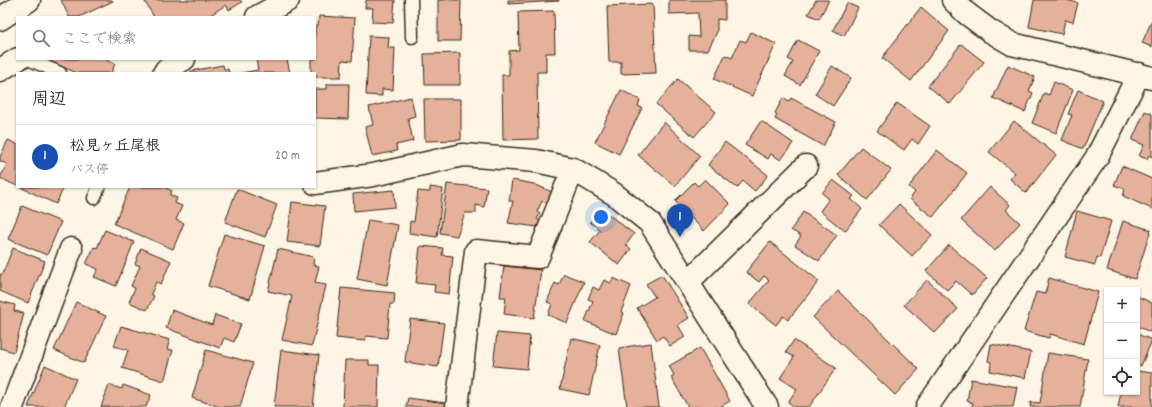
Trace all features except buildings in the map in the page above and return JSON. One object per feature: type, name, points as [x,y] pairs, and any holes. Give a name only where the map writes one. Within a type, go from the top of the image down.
[{"type":"street","points":[[0,19],[29,0]]},
{"type":"street","points":[[259,16],[288,0]]},
{"type":"street","points":[[927,407],[1097,157],[1146,76],[1012,44],[984,27],[952,0]]},
{"type":"street","points":[[165,72],[183,60]]},
{"type":"street","points":[[316,183],[373,175],[463,155],[536,161],[573,169],[614,194],[650,223],[767,407]]},
{"type":"street","points":[[688,282],[806,166]]},
{"type":"street","points":[[457,407],[476,251],[538,257],[573,169]]},
{"type":"street","points":[[12,407],[72,249]]},
{"type":"lane","points":[[411,0],[412,37]]},
{"type":"lane","points":[[30,60],[58,72]]},
{"type":"place","name":"松見ヶ丘尾根","points":[[680,237]]}]
